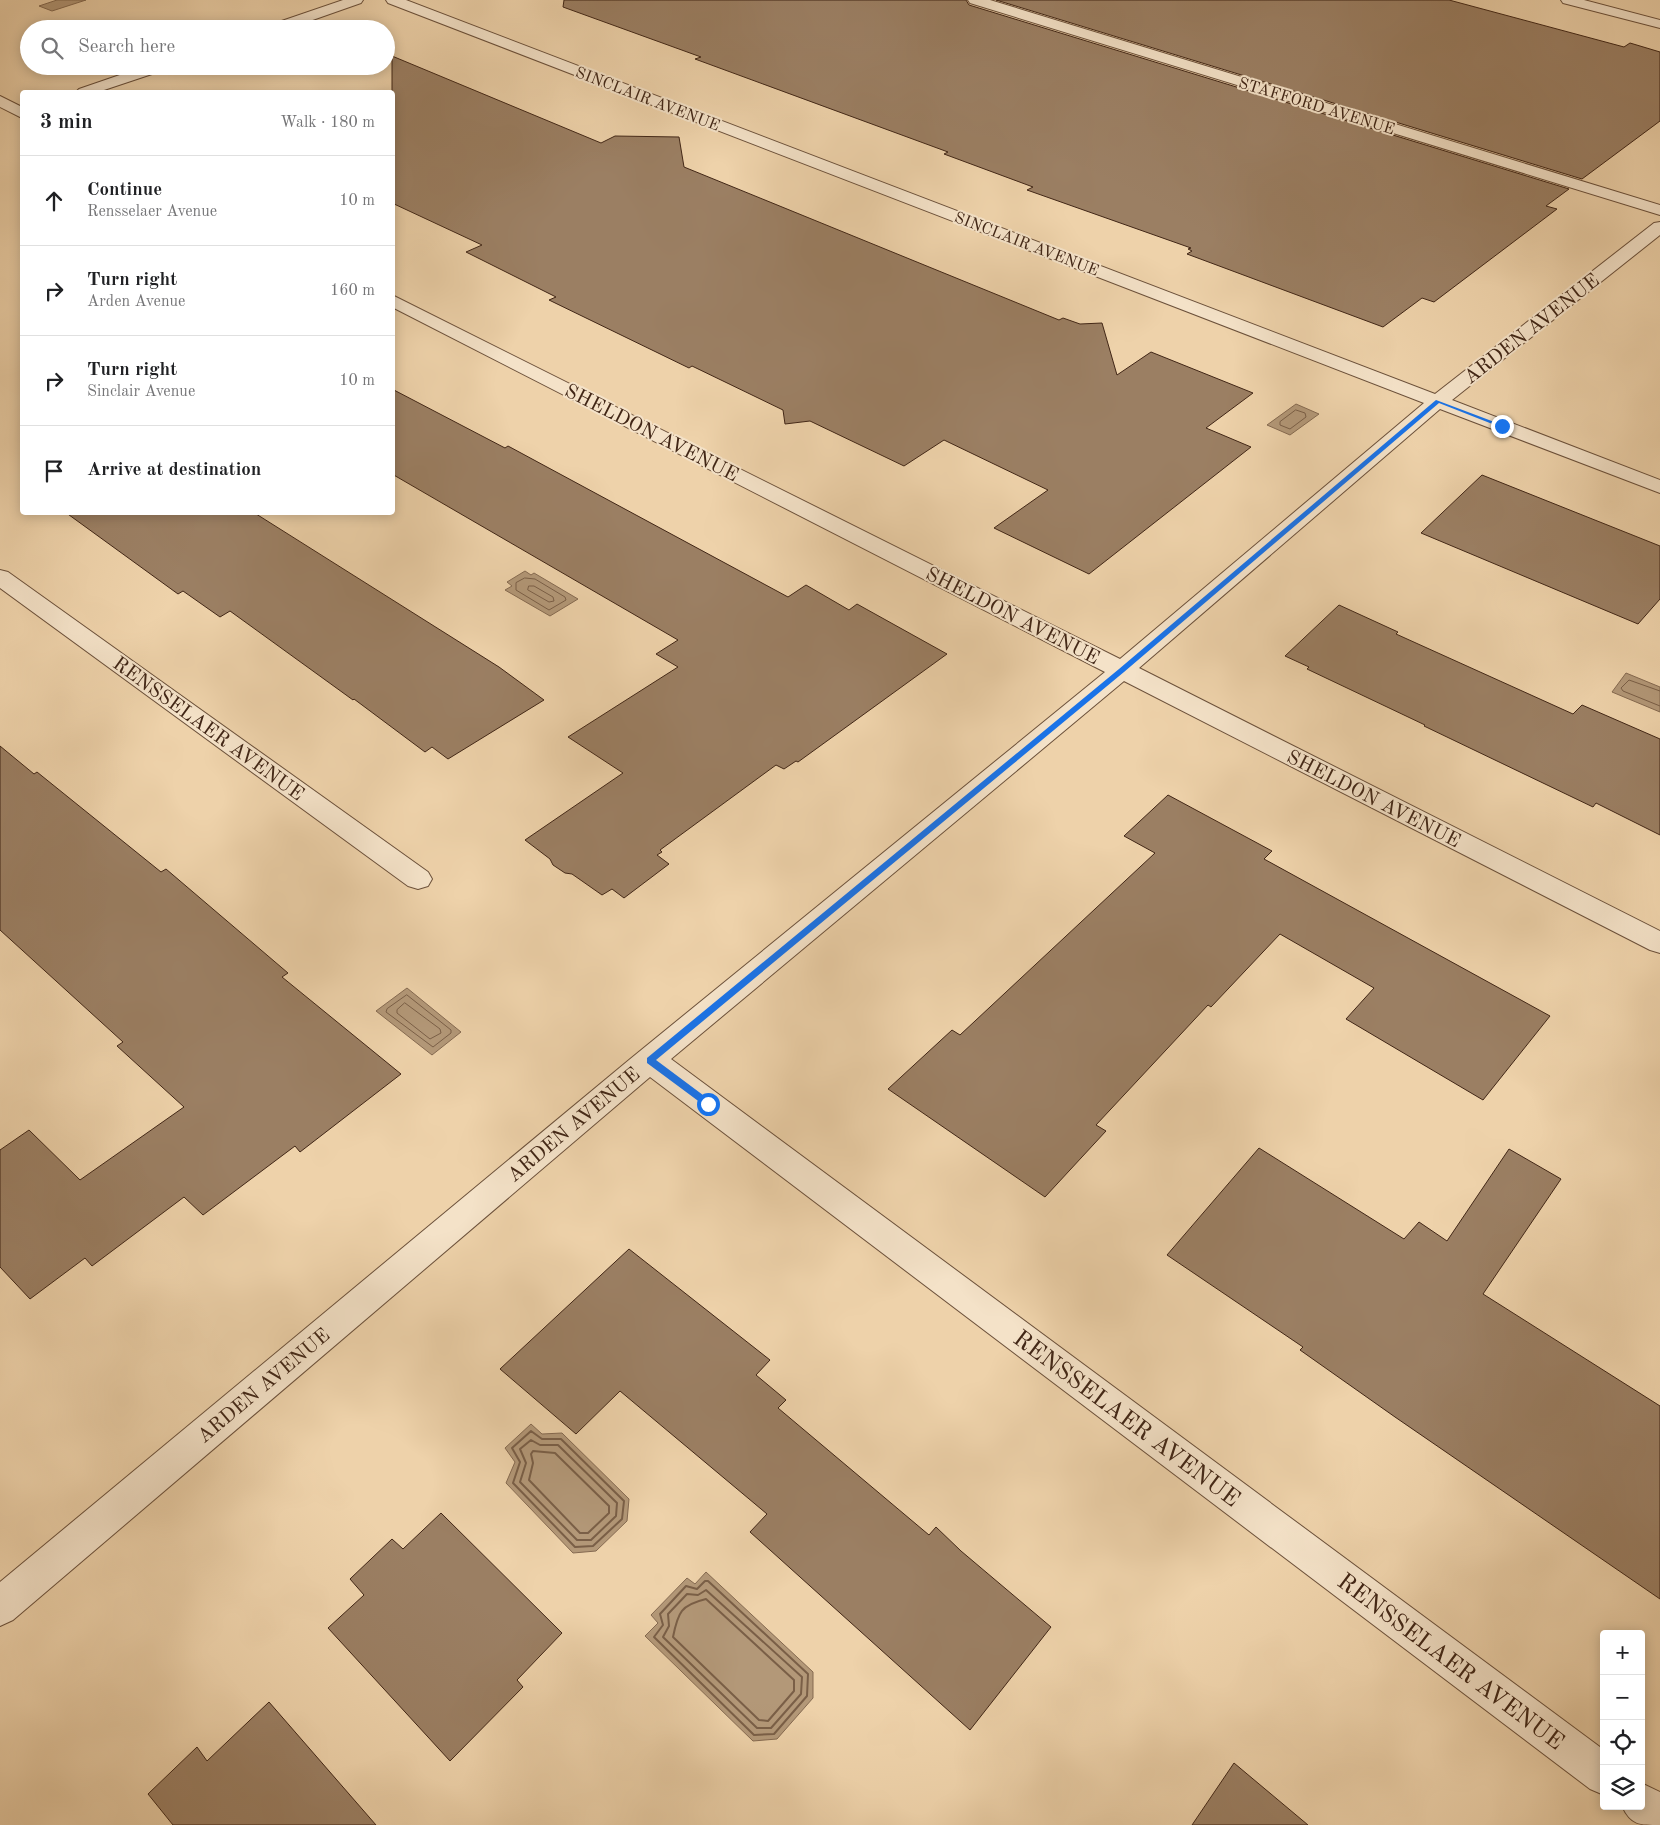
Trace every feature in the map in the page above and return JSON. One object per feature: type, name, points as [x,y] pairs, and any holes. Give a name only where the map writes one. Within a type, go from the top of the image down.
[{"type":"street","points":[[298,20],[356,0]]},
{"type":"street","name":"SINCLAIR AVENUE","points":[[393,0],[1660,488]]},
{"type":"street","name":"STAFFORD AVENUE","points":[[975,0],[1660,210]]},
{"type":"street","points":[[1568,0],[1660,24]]},
{"type":"street","points":[[90,90],[135,75]]},
{"type":"street","points":[[0,101],[20,112]]},
{"type":"street","points":[[0,121],[20,114]]},
{"type":"street","name":"ARDEN AVENUE","points":[[0,1607],[650,1060],[1122,670],[1438,401],[1660,227]]},
{"type":"street","name":"SHELDON AVENUE","points":[[395,302],[1660,943]]},
{"type":"street","name":"RENSSELAER AVENUE","points":[[0,577],[418,879]]},
{"type":"street","name":"RENSSELAER AVENUE","points":[[650,1060],[1600,1772]]},
{"type":"street","points":[[1645,1806],[1660,1817]]},
{"type":"water","points":[[57,0],[86,0],[52,11],[39,6]]},
{"type":"water","points":[[1296,404],[1319,414],[1290,435],[1267,425]]},
{"type":"water","points":[[525,571],[531,575],[534,573],[578,599],[550,616],[505,590],[512,586],[507,582]]},
{"type":"water","points":[[1626,673],[1660,687],[1660,712],[1612,692]]},
{"type":"water","points":[[407,988],[461,1032],[432,1055],[376,1011]]},
{"type":"water","points":[[531,1424],[542,1434],[562,1433],[629,1499],[627,1521],[596,1551],[573,1553],[506,1483],[515,1462],[505,1448]]},
{"type":"water","points":[[706,1572],[813,1672],[813,1698],[777,1739],[753,1741],[645,1636],[658,1623],[651,1615],[687,1578],[695,1584]]},
{"type":"building","points":[[564,0],[966,0],[969,5],[1569,189],[1546,206],[1557,209],[1434,302],[1422,298],[1383,327],[1187,254],[1192,251],[1188,249],[1191,248],[1027,190],[1033,187],[944,154],[948,152],[695,59],[701,57],[563,7]]},
{"type":"building","points":[[996,0],[1449,0],[1624,47],[1630,43],[1660,52],[1660,121],[1582,179]]},
{"type":"building","points":[[395,57],[601,143],[615,136],[679,137],[684,167],[1059,320],[1063,318],[1080,324],[1102,323],[1117,375],[1151,352],[1253,393],[1206,428],[1251,447],[1089,574],[994,528],[1048,490],[944,440],[904,466],[810,421],[785,424],[783,410],[692,366],[689,368],[549,300],[556,297],[466,252],[482,245],[395,204],[395,90],[392,90],[392,75],[395,75]]},
{"type":"building","points":[[395,391],[505,448],[508,446],[788,597],[806,585],[849,610],[857,604],[947,654],[798,762],[796,761],[784,769],[776,765],[660,850],[662,852],[657,855],[669,864],[624,898],[612,889],[602,895],[572,874],[565,873],[553,865],[550,859],[525,840],[623,773],[568,737],[678,667],[656,654],[678,640],[395,476]]},
{"type":"building","points":[[1482,475],[1660,546],[1660,599],[1638,624],[1421,533]]},
{"type":"building","points":[[69,515],[258,515],[499,667],[544,700],[448,759],[432,747],[425,752],[230,611],[220,617],[183,591],[178,594]]},
{"type":"building","points":[[1339,605],[1398,632],[1396,634],[1573,714],[1582,705],[1660,739],[1660,835],[1596,803],[1593,807],[1307,669],[1309,667],[1285,656]]},
{"type":"building","points":[[0,746],[34,774],[37,772],[161,872],[166,869],[288,973],[282,977],[401,1074],[300,1152],[295,1146],[203,1215],[184,1197],[92,1266],[85,1258],[30,1299],[0,1267],[0,1150],[29,1130],[80,1180],[184,1107],[117,1046],[123,1042],[0,930]]},
{"type":"building","points":[[1168,795],[1272,851],[1264,859],[1550,1016],[1483,1100],[1346,1019],[1374,988],[1280,934],[1211,1007],[1208,1005],[1096,1125],[1106,1131],[1045,1197],[888,1089],[952,1030],[960,1035],[1155,853],[1124,836]]},
{"type":"building","points":[[1259,1148],[1404,1239],[1419,1222],[1447,1241],[1509,1149],[1561,1179],[1483,1294],[1660,1406],[1660,1599],[1395,1417],[1300,1350],[1303,1347],[1167,1255]]},
{"type":"building","points":[[629,1249],[770,1360],[756,1375],[786,1400],[778,1408],[929,1535],[936,1527],[961,1551],[1051,1627],[970,1730],[750,1532],[767,1514],[620,1391],[576,1434],[500,1369]]},
{"type":"building","points":[[441,1513],[562,1633],[517,1680],[523,1687],[450,1761],[328,1628],[364,1595],[350,1579],[392,1539],[403,1549]]},
{"type":"building","points":[[269,1702],[376,1825],[173,1825],[148,1794],[197,1747],[207,1761]]},
{"type":"building","points":[[1234,1763],[1308,1825],[1192,1825]]},
{"type":"route","points":[[708,1104],[650,1060],[1122,670],[1438,401],[1502,426]]}]
